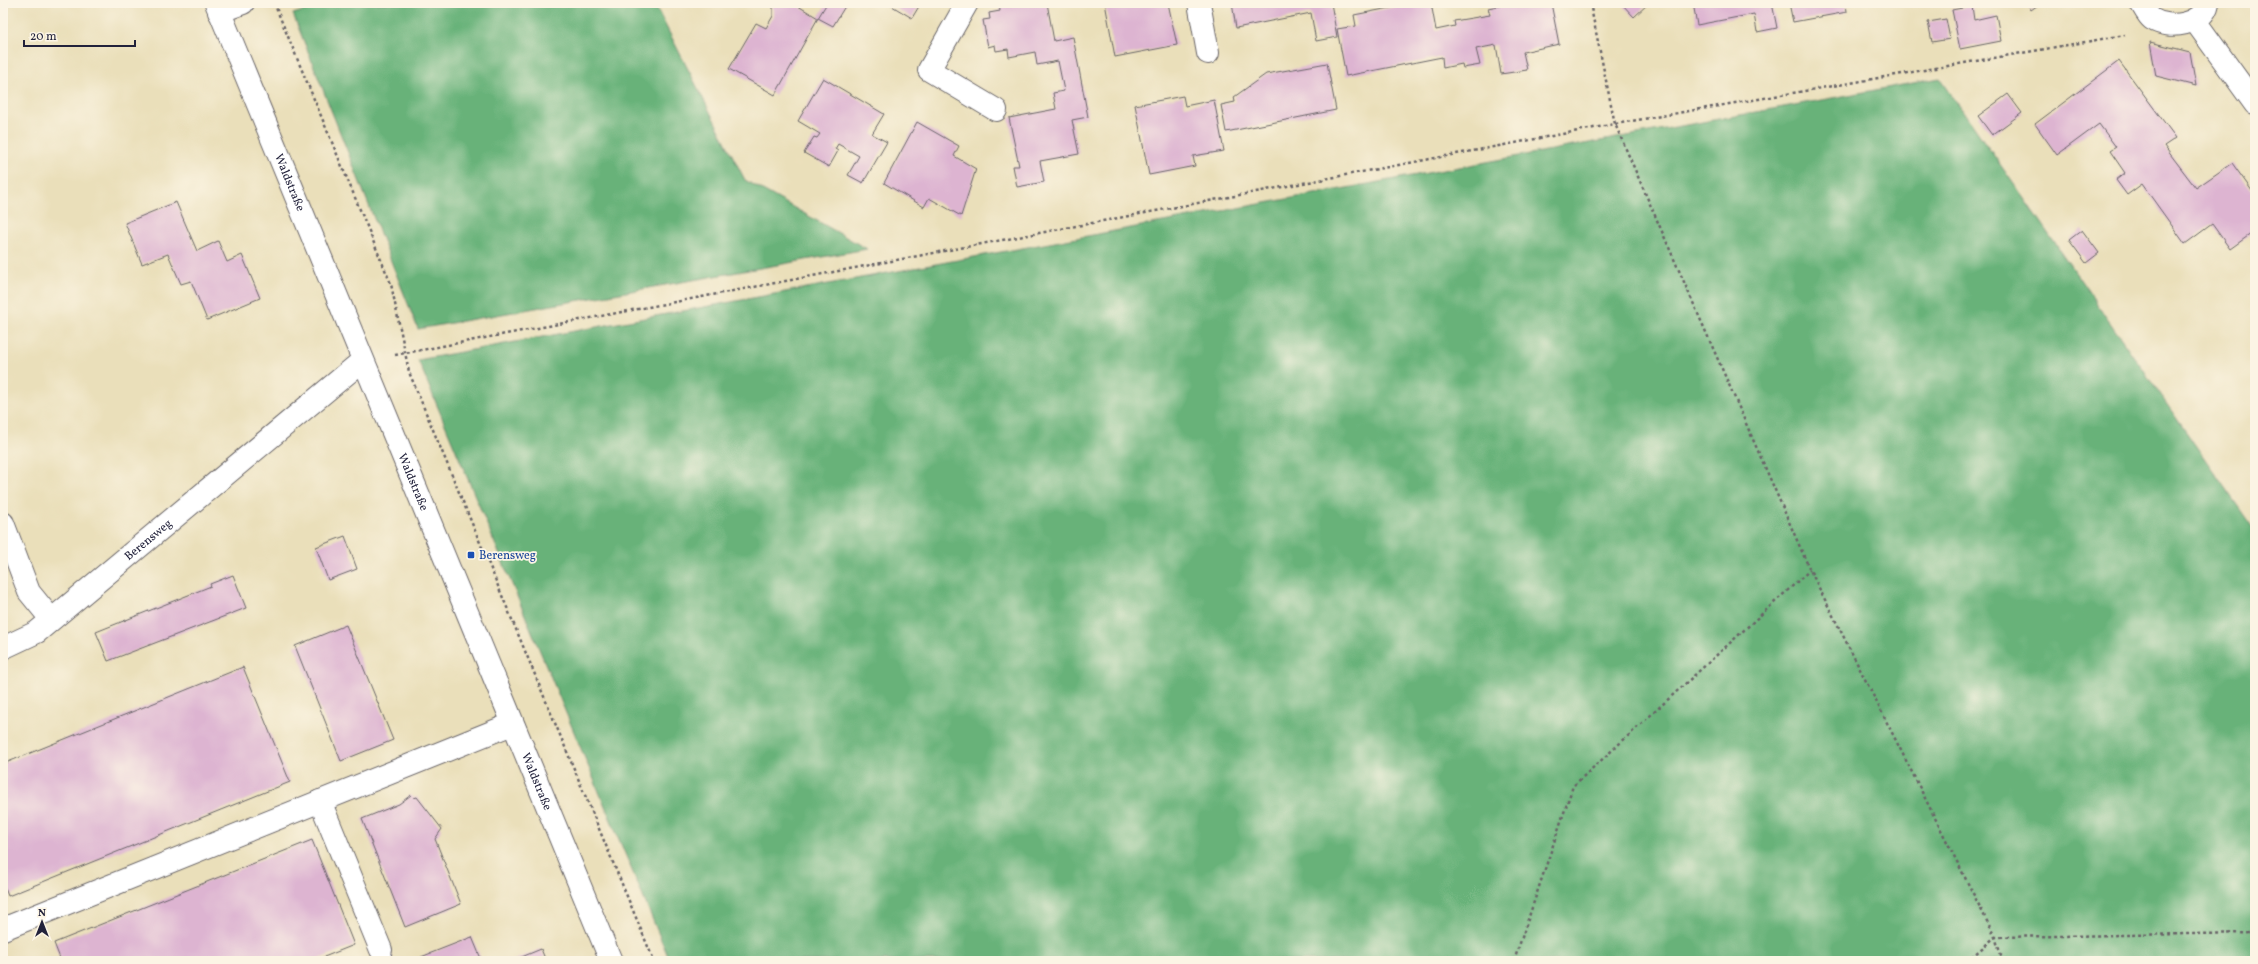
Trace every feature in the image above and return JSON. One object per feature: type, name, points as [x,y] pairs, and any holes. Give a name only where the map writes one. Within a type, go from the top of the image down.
[{"type":"street","points":[[218,7],[243,3]]},
{"type":"street","points":[[967,3],[929,70],[996,110]]},
{"type":"street","points":[[1199,3],[1208,53]]},
{"type":"street","points":[[2146,11],[2172,26],[2194,21],[2208,3]]},
{"type":"street","name":"Waldstraße","points":[[218,7],[362,361],[611,961]]},
{"type":"street","points":[[2194,21],[2255,104]]},
{"type":"street","name":"Berensweg","points":[[3,648],[37,632],[362,361]]},
{"type":"street","points":[[3,523],[29,592],[51,620]]},
{"type":"street","points":[[3,929],[512,724]]},
{"type":"street","points":[[320,801],[381,950]]},
{"type":"path","points":[[274,3],[391,284],[409,372],[654,961]]},
{"type":"path","points":[[1590,3],[1614,124],[1810,570],[1995,937],[2003,961]]},
{"type":"path","points":[[362,361],[1614,124],[2135,34],[2146,11]]},
{"type":"path","points":[[1514,961],[1573,786],[1810,570]]},
{"type":"path","points":[[1967,961],[1995,937],[2255,933]]},
{"type":"green space","points":[[328,3],[654,3],[745,180],[867,249],[418,329],[293,14]]},
{"type":"green space","points":[[1940,78],[2255,531],[2255,961],[670,961],[418,360]]},
{"type":"building","points":[[773,3],[793,3],[818,18],[775,95],[729,69],[756,23],[766,28],[773,16]]},
{"type":"building","points":[[827,3],[847,3],[833,26],[818,18]]},
{"type":"building","points":[[887,3],[921,3],[912,18]]},
{"type":"building","points":[[999,3],[1047,3],[1054,41],[1073,37],[1088,117],[1072,120],[1079,154],[1040,161],[1044,182],[1017,187],[1013,166],[1019,166],[1009,118],[1056,109],[1053,93],[1064,91],[1058,61],[1037,65],[1035,52],[1009,57],[1008,49],[996,51],[995,45],[988,47],[983,20],[990,19],[989,13],[1000,11]]},
{"type":"building","points":[[1105,3],[1168,3],[1177,45],[1115,57]]},
{"type":"building","points":[[1232,3],[1331,3],[1337,37],[1316,41],[1311,13],[1236,28]]},
{"type":"building","points":[[1415,3],[1431,3],[1436,30],[1455,26],[1454,21],[1490,15],[1488,8],[1513,3],[1551,3],[1559,44],[1523,52],[1527,70],[1501,74],[1496,45],[1476,49],[1480,65],[1463,68],[1462,64],[1443,68],[1442,57],[1346,76],[1337,29],[1356,26],[1354,15]]},
{"type":"building","points":[[1621,3],[1649,3],[1634,17]]},
{"type":"building","points":[[1693,3],[1772,3],[1777,28],[1757,32],[1754,14],[1697,25]]},
{"type":"building","points":[[1789,3],[1846,3],[1847,12],[1793,22]]},
{"type":"building","points":[[2027,3],[2041,3],[2031,10]]},
{"type":"building","points":[[1972,6],[1974,20],[1996,15],[2001,41],[1960,49],[1952,10]]},
{"type":"building","points":[[1946,19],[1950,39],[1932,42],[1928,22]]},
{"type":"building","points":[[2150,42],[2190,52],[2196,86],[2156,76]]},
{"type":"building","points":[[2119,61],[2176,138],[2164,146],[2196,188],[2232,163],[2255,195],[2255,231],[2230,249],[2212,224],[2185,244],[2142,184],[2127,195],[2116,180],[2125,173],[2110,151],[2116,147],[2099,124],[2057,155],[2035,124]]},
{"type":"building","points":[[1327,63],[1336,110],[1226,132],[1221,105],[1235,102],[1234,97],[1266,74]]},
{"type":"building","points":[[823,78],[884,114],[872,134],[887,142],[863,183],[848,175],[859,156],[838,144],[835,149],[838,151],[829,167],[804,153],[814,137],[817,138],[820,134],[798,121]]},
{"type":"building","points":[[2008,94],[2022,113],[1992,135],[1978,116]]},
{"type":"building","points":[[1183,96],[1185,106],[1214,100],[1224,151],[1193,156],[1195,166],[1149,175],[1135,105]]},
{"type":"building","points":[[917,122],[959,146],[954,156],[976,169],[961,216],[929,198],[924,207],[884,183]]},
{"type":"building","points":[[176,202],[197,251],[218,241],[227,262],[242,255],[260,298],[207,320],[191,281],[181,284],[168,254],[142,264],[125,223]]},
{"type":"building","points":[[2082,230],[2099,253],[2086,263],[2069,240]]},
{"type":"building","points":[[345,536],[357,569],[328,580],[316,547]]},
{"type":"building","points":[[233,575],[246,608],[108,661],[96,632],[211,586],[210,584]]},
{"type":"building","points":[[346,625],[393,740],[341,761],[295,646]]},
{"type":"building","points":[[243,667],[290,782],[8,896],[3,883],[3,764]]},
{"type":"building","points":[[411,795],[414,798],[417,797],[442,829],[435,839],[461,904],[405,927],[362,819],[399,804]]},
{"type":"building","points":[[312,840],[354,945],[314,961],[61,961],[54,943]]},
{"type":"building","points":[[472,937],[482,961],[422,961],[421,957]]},
{"type":"building","points":[[541,949],[546,961],[512,961]]},
{"type":"place","name":"Berensweg","points":[[471,555]]}]
